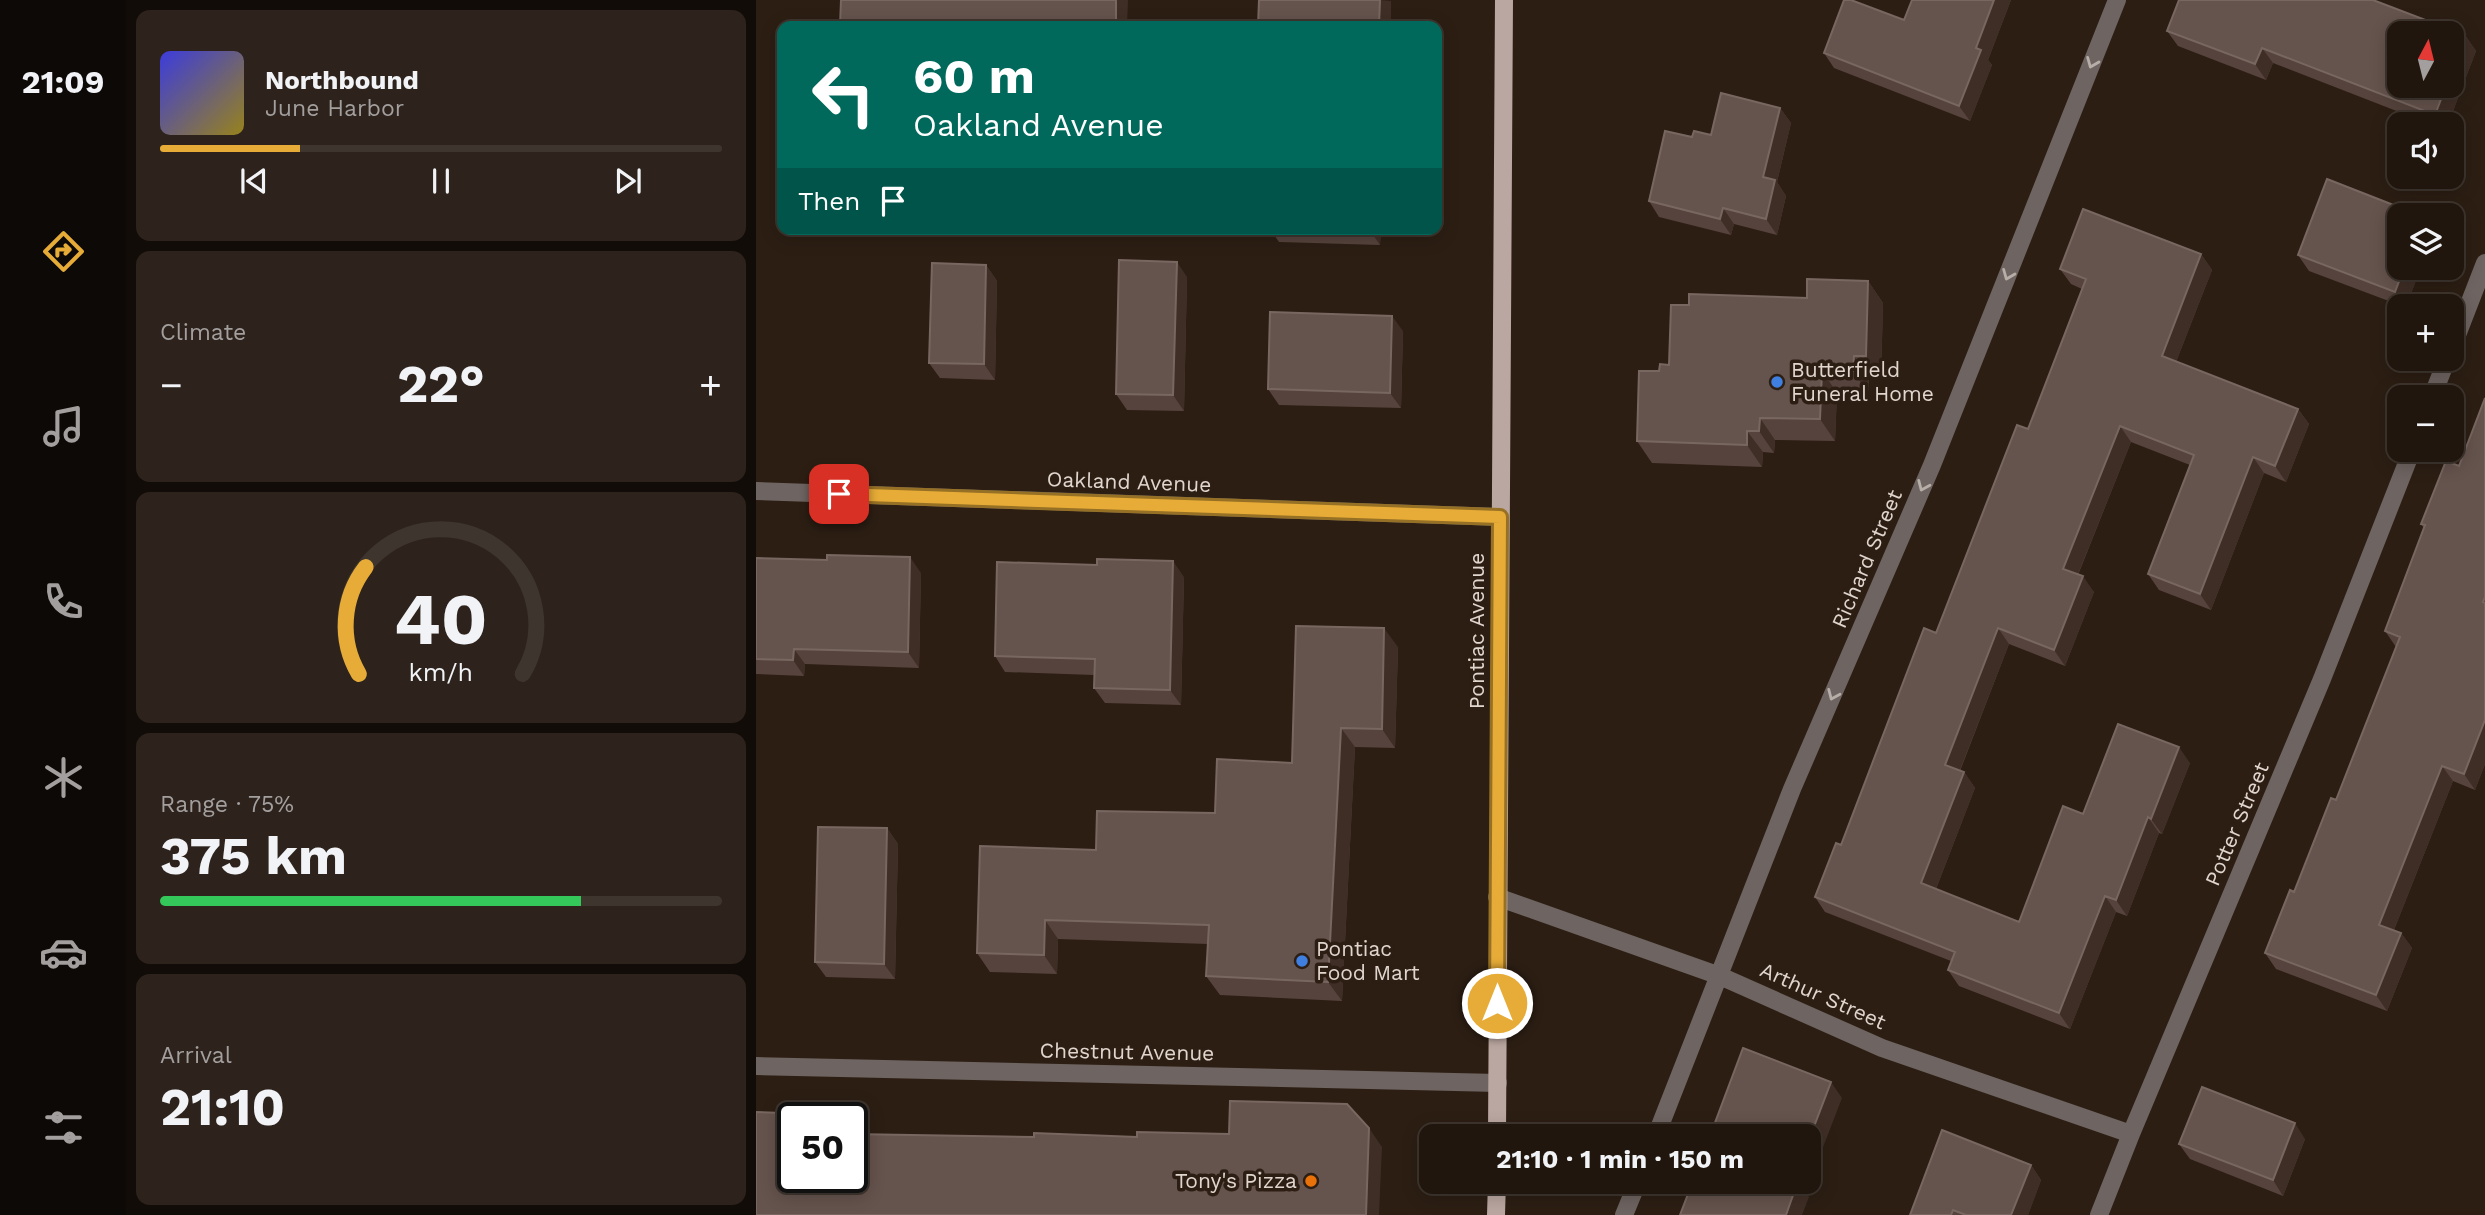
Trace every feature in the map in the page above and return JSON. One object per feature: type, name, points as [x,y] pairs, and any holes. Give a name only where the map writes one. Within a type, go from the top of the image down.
[{"type":"main road","name":"Pontiac Avenue","points":[[1497,1124],[1504,0]]},
{"type":"main road","points":[[1496,1215],[1497,1194]]},
{"type":"street","name":"Richard Street","points":[[1661,1124],[1792,789],[1932,465],[2117,0]]},
{"type":"street","points":[[2464,317],[2485,263]]},
{"type":"street","name":"Potter Street","points":[[2099,1215],[2322,679],[2407,462]]},
{"type":"street","name":"Oakland Avenue","points":[[756,492],[1500,517]]},
{"type":"street","name":"Arthur Street","points":[[1497,897],[1720,976],[1882,1048],[2131,1134]]},
{"type":"street","name":"Chestnut Avenue","points":[[756,1066],[1498,1083]]},
{"type":"street","points":[[1624,1215],[1633,1194]]},
{"type":"building","points":[[841,0],[1116,0],[1116,21],[840,21]]},
{"type":"building","points":[[1259,0],[1380,0],[1379,21],[1258,21]]},
{"type":"building","points":[[1844,0],[1851,0],[1904,20],[1912,0],[1994,0],[1976,48],[1981,50],[1959,106],[1824,53]]},
{"type":"building","points":[[2179,0],[2373,0],[2428,21],[2387,21],[2387,96],[2262,48],[2255,64],[2167,31]]},
{"type":"building","points":[[1721,93],[1780,108],[1763,177],[1775,180],[1766,219],[1723,208],[1720,219],[1649,201],[1665,131],[1692,137],[1694,131],[1711,135]]},
{"type":"building","points":[[2391,98],[2441,98],[2436,112],[2427,112]]},
{"type":"building","points":[[2327,179],[2388,203],[2387,280],[2400,280],[2395,292],[2298,255]]},
{"type":"building","points":[[2083,209],[2201,254],[2162,356],[2298,409],[2275,466],[2253,457],[2200,594],[2148,574],[2194,455],[2120,426],[2063,569],[2083,576],[2054,650],[1998,628],[1945,765],[1964,772],[1921,883],[2019,922],[2063,806],[2083,814],[2118,724],[2179,747],[2116,900],[2105,896],[2059,1013],[1948,970],[1955,952],[1815,897],[1836,843],[1841,845],[1924,628],[1936,633],[2017,425],[2028,429],[2086,279],[2060,269]]},
{"type":"building","points":[[1119,260],[1177,262],[1173,395],[1116,394]]},
{"type":"building","points":[[932,263],[986,265],[984,364],[929,363]]},
{"type":"building","name":"Butterfield Funeral Home","points":[[1807,279],[1868,281],[1866,356],[1854,356],[1853,371],[1822,371],[1820,419],[1760,418],[1759,431],[1747,431],[1747,445],[1637,441],[1639,371],[1659,371],[1660,364],[1669,365],[1671,305],[1689,305],[1689,294],[1807,298]]},
{"type":"building","points":[[1270,312],[1392,316],[1390,393],[1268,389]]},
{"type":"building","points":[[2485,398],[2485,720],[2464,774],[2442,766],[2379,925],[2401,933],[2376,995],[2265,953],[2290,890],[2294,892],[2331,798],[2336,800],[2400,637],[2385,631],[2425,525],[2421,524],[2446,462],[2459,466],[2461,462],[2464,462],[2464,453]]},
{"type":"building","points":[[827,555],[910,557],[908,652],[794,649],[793,660],[756,659],[756,558],[827,560]]},
{"type":"building","points":[[1097,559],[1173,561],[1170,690],[1094,688],[1095,659],[995,656],[997,562],[1097,565]]},
{"type":"building","points":[[1296,626],[1384,628],[1382,729],[1341,728],[1328,982],[1206,976],[1209,925],[1045,920],[1044,955],[977,953],[980,846],[1096,850],[1097,811],[1215,813],[1217,759],[1292,763]]},
{"type":"building","points":[[818,827],[887,828],[884,964],[815,962]]},
{"type":"building","points":[[1743,1048],[1831,1082],[1815,1124],[1714,1124]]},
{"type":"building","points":[[2202,1087],[2295,1123],[2273,1180],[2179,1144]]},
{"type":"building","points":[[1230,1101],[1347,1104],[1369,1128],[1366,1215],[756,1215],[756,1112],[777,1113],[777,1193],[868,1193],[868,1134],[1034,1137],[1034,1133],[1137,1137],[1137,1132],[1229,1134]]},
{"type":"building","points":[[1942,1130],[2031,1165],[2011,1215],[1966,1215],[1953,1210],[1951,1215],[1910,1215]]},
{"type":"building","points":[[1688,1194],[1793,1194],[1786,1215],[1680,1215]]},
{"type":"place","name":"Butterfield Funeral Home","points":[[1777,382]]},
{"type":"place","name":"Pontiac Food Mart","points":[[1302,961]]},
{"type":"place","name":"Tony's Pizza","points":[[1311,1181]]},
{"type":"route","points":[[839,494],[1500,517],[1497,1003]]}]
